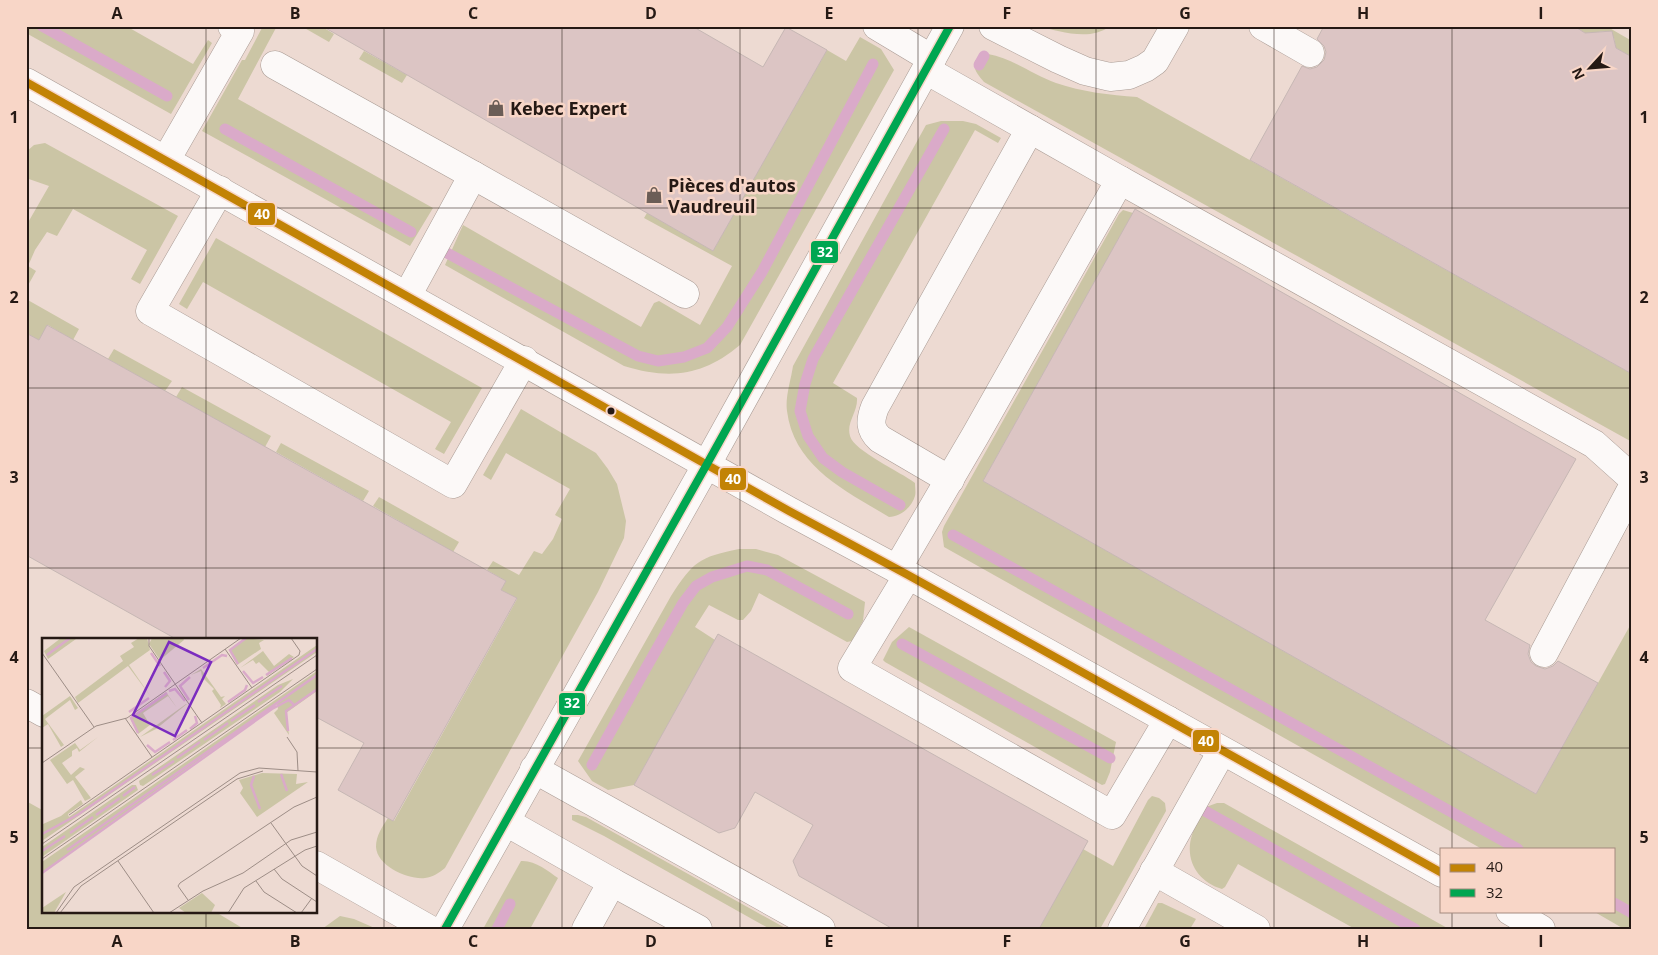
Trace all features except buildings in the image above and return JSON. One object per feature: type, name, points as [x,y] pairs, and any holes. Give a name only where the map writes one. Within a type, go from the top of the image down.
[{"type":"street","points":[[166,160],[240,31],[232,26]]},
{"type":"street","points":[[877,26],[929,64],[1030,129],[1594,444],[1632,478]]},
{"type":"street","points":[[445,929],[707,464],[950,26]]},
{"type":"street","points":[[993,26],[1058,60],[1085,71],[1110,77],[1129,75],[1155,61],[1175,26]]},
{"type":"street","points":[[1263,26],[1310,53]]},
{"type":"street","points":[[275,65],[685,294]]},
{"type":"street","points":[[26,82],[406,296],[524,360],[707,464],[1440,872]]},
{"type":"street","points":[[950,480],[880,439],[871,427],[870,418],[1030,129]]},
{"type":"street","points":[[406,296],[473,175]]},
{"type":"street","points":[[1120,180],[950,480],[852,668],[1112,815],[1168,720]]},
{"type":"street","points":[[220,190],[150,311],[453,484],[524,360]]},
{"type":"street","points":[[1544,653],[1632,488]]},
{"type":"street","points":[[26,703],[42,712]]},
{"type":"street","points":[[1122,929],[1222,751]]},
{"type":"street","points":[[534,770],[821,929]]},
{"type":"street","points":[[506,822],[698,929]]},
{"type":"street","points":[[318,866],[429,929]]},
{"type":"street","points":[[1154,871],[1256,929]]},
{"type":"street","points":[[586,929],[612,882]]},
{"type":"street","points":[[1512,912],[1541,929]]},
{"type":"shaded area","points":[[26,26],[126,26],[193,64],[208,40],[212,43],[171,114],[26,33]]},
{"type":"shaded area","points":[[263,26],[277,26],[238,99],[433,208],[410,246],[202,131],[242,60],[245,60]]},
{"type":"shaded area","points":[[301,26],[321,26],[334,34],[329,42]]},
{"type":"shaded area","points":[[1037,26],[1110,26],[1102,31],[1093,33],[1074,34]]},
{"type":"shaded area","points":[[1574,26],[1606,26],[1632,41],[1632,57],[1616,48],[1614,38],[1607,31],[1598,32],[1590,36]]},
{"type":"shaded area","points":[[860,37],[881,49],[894,70],[740,345],[713,363],[699,369],[671,374],[656,373],[624,366],[445,265],[463,225],[641,327],[654,303],[659,301],[700,325],[732,266],[644,218],[647,213],[713,251],[827,50],[846,61]]},
{"type":"shaded area","points":[[364,51],[407,75],[402,83],[359,59]]},
{"type":"shaded area","points":[[988,54],[1006,59],[1047,80],[1076,89],[1137,97],[1632,374],[1632,442],[984,82],[975,70],[975,61],[980,56]]},
{"type":"shaded area","points":[[941,121],[963,121],[976,124],[1001,138],[998,143],[975,130],[833,383],[857,398],[849,431],[853,442],[869,455],[915,483],[915,495],[911,504],[901,513],[889,517],[840,487],[811,462],[800,448],[792,431],[787,411],[787,394],[793,366],[926,125]]},
{"type":"shaded area","points":[[45,143],[178,216],[140,284],[131,279],[147,250],[73,209],[57,236],[47,232],[35,250],[28,266],[36,271],[26,289],[26,226],[49,186],[26,178],[26,152],[34,145]]},
{"type":"shaded area","points":[[1123,210],[1133,213],[983,481],[1536,794],[1632,622],[1632,929],[1624,929],[1595,912],[1616,912],[1616,848],[1480,848],[944,547],[942,532],[944,526],[1119,214]]},
{"type":"shaded area","points":[[216,238],[482,388],[444,454],[435,449],[451,422],[203,282],[187,309],[179,304]]},
{"type":"shaded area","points":[[26,299],[79,329],[73,340],[48,325],[39,340],[26,333]]},
{"type":"shaded area","points":[[114,349],[172,381],[165,391],[108,359]]},
{"type":"shaded area","points":[[182,387],[271,436],[265,447],[176,397]]},
{"type":"shaded area","points":[[521,409],[596,453],[617,484],[626,521],[624,538],[598,592],[445,868],[428,877],[410,877],[387,866],[378,854],[376,847],[377,839],[388,818],[394,821],[517,599],[501,590],[506,581],[487,570],[493,561],[519,575],[534,551],[542,554],[553,539],[562,519],[555,515],[570,489],[506,453],[491,480],[483,475]]},
{"type":"shaded area","points":[[281,443],[369,491],[363,501],[276,452]]},
{"type":"shaded area","points":[[379,497],[459,542],[453,552],[373,506]]},
{"type":"shaded area","points":[[739,549],[756,549],[778,555],[865,602],[863,621],[852,641],[847,642],[759,593],[751,611],[743,620],[738,620],[709,605],[695,627],[715,640],[634,785],[608,790],[592,781],[578,761],[671,596],[685,575],[698,563],[706,558]]},
{"type":"shaded area","points":[[909,627],[1116,742],[1110,772],[1105,784],[1102,785],[885,662],[883,660],[892,642]]},
{"type":"shaded area","points":[[1152,796],[1159,798],[1165,803],[1166,811],[1100,929],[1039,929],[1083,849],[1113,866],[1148,800]]},
{"type":"shaded area","points":[[26,801],[42,810],[42,912],[216,912],[244,929],[26,929]]},
{"type":"shaded area","points":[[1217,803],[1224,803],[1449,929],[1355,929],[1238,864],[1225,887],[1222,889],[1213,886],[1195,869],[1190,853],[1190,844],[1193,831],[1206,807]]},
{"type":"shaded area","points":[[572,815],[586,817],[787,929],[770,929],[572,820]]},
{"type":"shaded area","points":[[521,861],[536,864],[558,878],[530,929],[483,929]]},
{"type":"shaded area","points":[[1158,903],[1162,903],[1196,919],[1190,929],[1144,929]]},
{"type":"shaded area","points":[[340,916],[354,919],[377,929],[322,929]]},
{"type":"waterway","points":[[42,26],[167,96]]},
{"type":"waterway","points":[[979,65],[984,56]]},
{"type":"waterway","points":[[447,253],[638,356],[658,361],[684,357],[707,348],[727,327],[762,272],[873,64]]},
{"type":"waterway","points":[[225,129],[411,232]]},
{"type":"waterway","points":[[900,505],[842,472],[823,458],[808,436],[800,411],[805,384],[813,359],[944,129]]},
{"type":"waterway","points":[[953,535],[1516,848]]},
{"type":"waterway","points":[[592,765],[683,603],[696,586],[712,577],[747,566],[767,570],[848,614]]},
{"type":"waterway","points":[[902,644],[1110,758]]},
{"type":"waterway","points":[[1205,811],[1415,929]]},
{"type":"waterway","points":[[497,929],[510,904]]},
{"type":"waterway","points":[[1616,904],[1632,913]]},
{"type":"transit line","name":"32","points":[[445,929],[707,464],[950,26]]},
{"type":"transit line","name":"40","points":[[26,82],[789,511],[908,575],[1440,872]]},
{"type":"place","name":"Kebec Expert","points":[[496,108]]},
{"type":"place","name":"Pièces d'autos Vaudreuil","points":[[654,195]]}]
